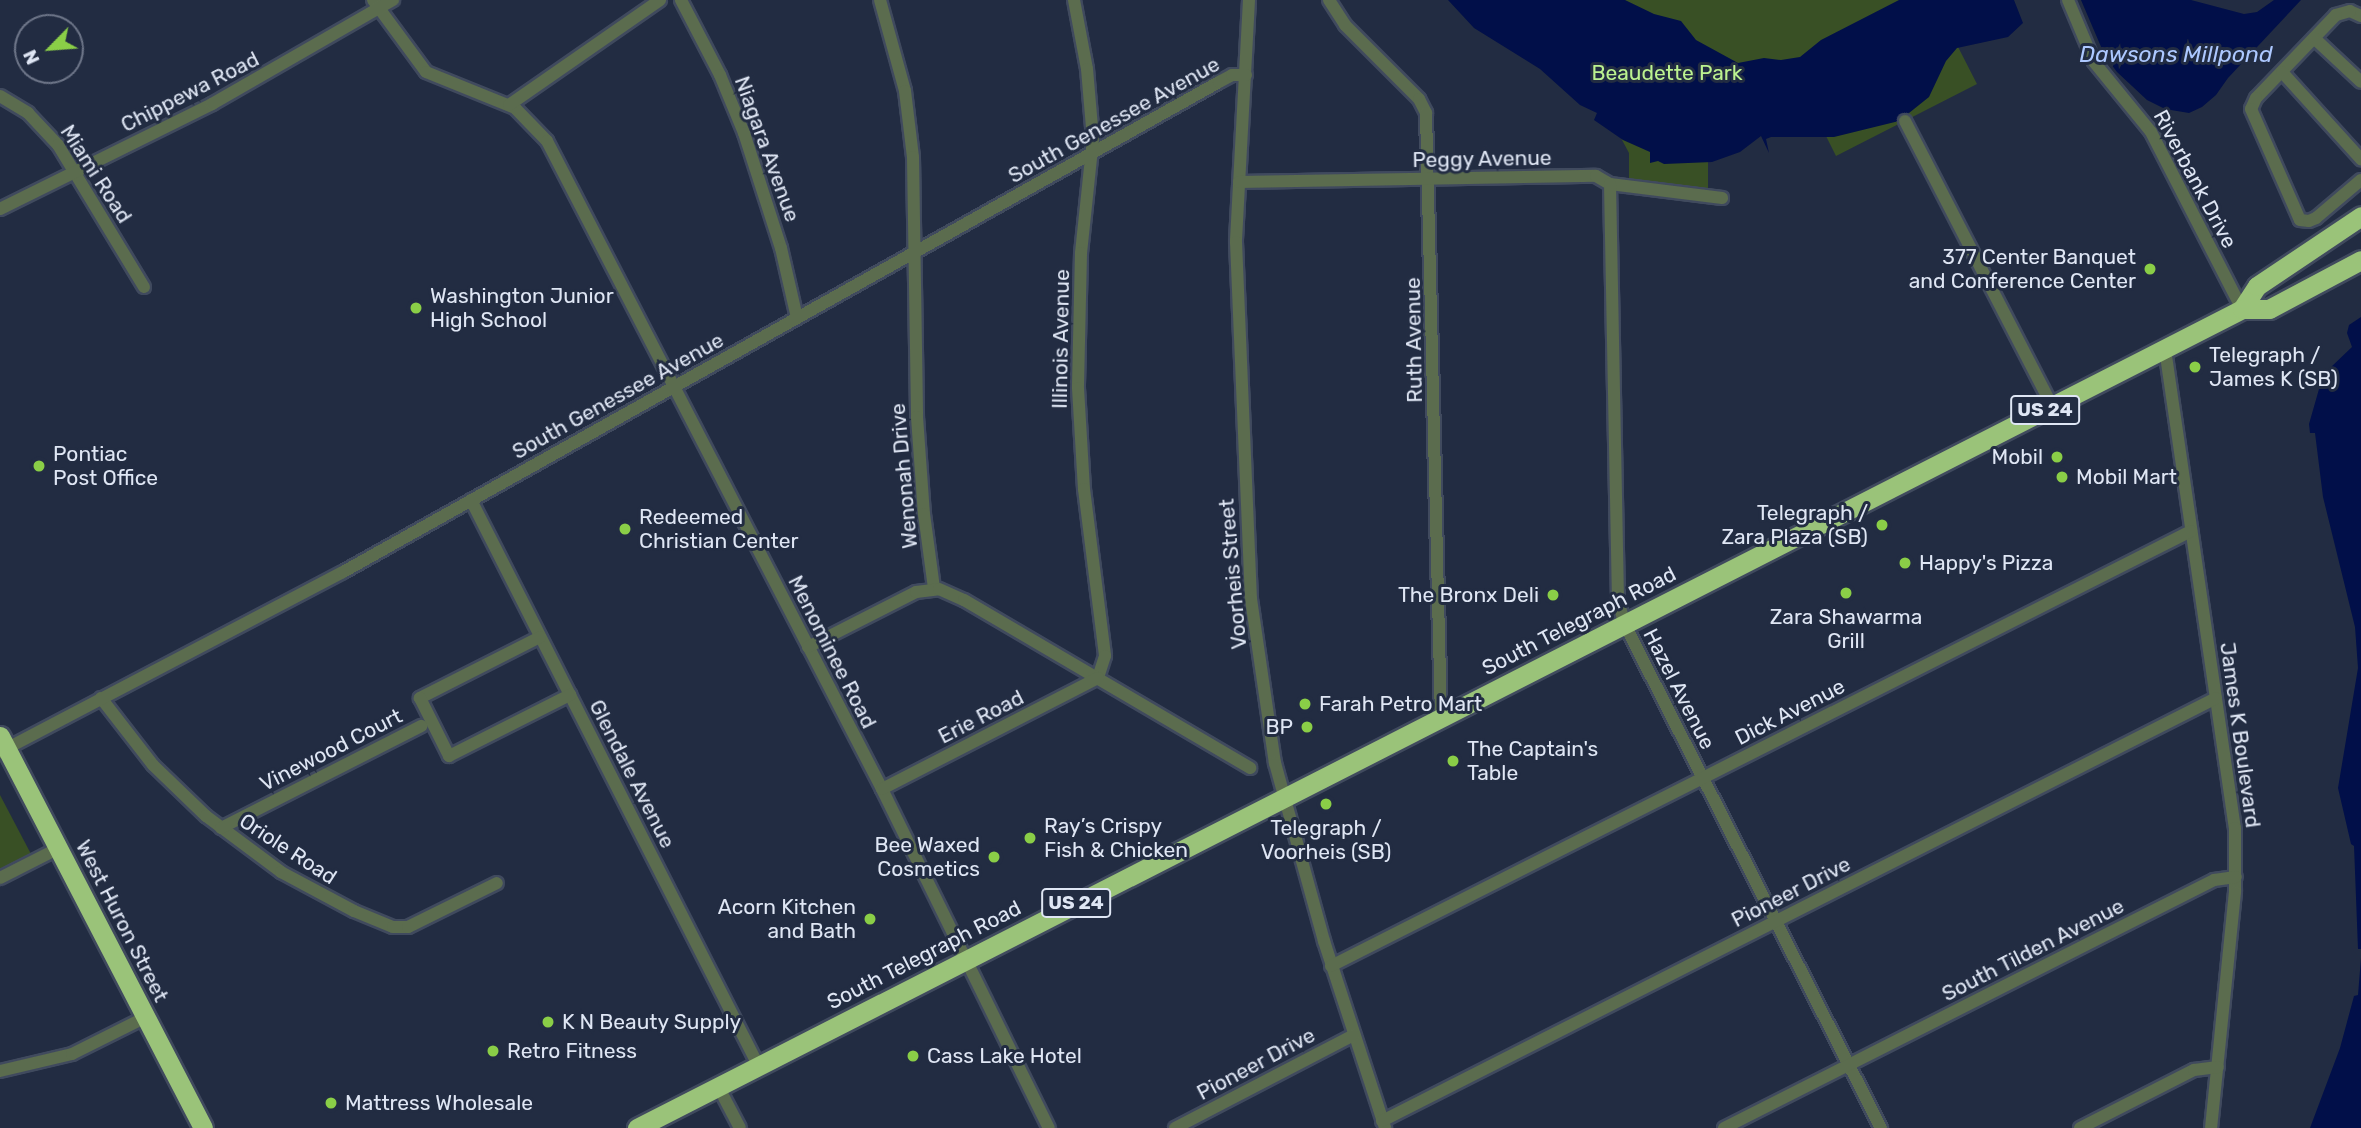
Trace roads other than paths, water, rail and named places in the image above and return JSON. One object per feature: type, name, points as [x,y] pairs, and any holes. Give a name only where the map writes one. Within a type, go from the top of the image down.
[{"type":"highway","name":"US 24","points":[[2242,309],[2257,286],[2361,216]]},
{"type":"highway","name":"US 24","points":[[2242,309],[2269,309],[2361,260]]},
{"type":"highway","name":"South Telegraph Road","points":[[637,1128],[2242,309]]},
{"type":"highway","name":"West Huron Street","points":[[2,746],[59,848],[203,1128]]},
{"type":"street","name":"Chippewa Road","points":[[0,209],[212,104],[376,4],[393,0]]},
{"type":"street","points":[[509,105],[660,0]]},
{"type":"street","name":"Niagara Avenue","points":[[681,0],[719,75],[752,155],[782,248],[797,318]]},
{"type":"street","name":"Wenonah Drive","points":[[880,0],[899,64],[910,124],[916,251],[917,417],[924,514],[934,588]]},
{"type":"street","name":"Illinois Avenue","points":[[1074,0],[1087,69],[1091,153],[1079,292],[1078,388],[1083,489],[1105,656],[1098,678]]},
{"type":"street","name":"Voorheis Street","points":[[1249,0],[1236,242],[1248,565],[1275,763],[1331,966],[1384,1124]]},
{"type":"street","name":"Ruth Avenue","points":[[1329,0],[1345,25],[1423,103],[1426,113],[1430,179],[1440,717]]},
{"type":"street","name":"Riverbank Drive","points":[[2068,0],[2094,62],[2151,132],[2242,309]]},
{"type":"street","name":"Menominee Road","points":[[376,4],[426,72],[509,105],[527,116],[547,141],[881,789],[1049,1128]]},
{"type":"street","points":[[2361,16],[2350,11],[2340,13],[2254,100],[2251,113],[2298,219],[2306,222],[2316,218],[2361,180]]},
{"type":"street","points":[[2314,38],[2361,82]]},
{"type":"street","points":[[2282,72],[2359,152]]},
{"type":"street","name":"South Genessee Avenue","points":[[2,746],[101,698],[343,572],[1219,82],[1232,75],[1246,75]]},
{"type":"street","name":"Miami Road","points":[[0,96],[41,125],[75,172],[144,287]]},
{"type":"street","points":[[1905,121],[2052,406]]},
{"type":"street","name":"Peggy Avenue","points":[[1239,182],[1596,176],[1610,184],[1722,198]]},
{"type":"street","name":"Hazel Avenue","points":[[1610,184],[1618,599],[1624,623],[1881,1128]]},
{"type":"street","name":"James K Boulevard","points":[[2165,349],[2235,828],[2236,877],[2211,1128]]},
{"type":"street","name":"Glendale Avenue","points":[[471,500],[758,1065]]},
{"type":"street","name":"Dick Avenue","points":[[1331,966],[2190,531]]},
{"type":"street","points":[[808,647],[916,592],[934,588],[964,600],[1250,768]]},
{"type":"street","points":[[540,637],[420,698],[449,756],[570,695]]},
{"type":"street","name":"Erie Road","points":[[881,789],[1098,678]]},
{"type":"street","name":"Oriole Road","points":[[101,698],[153,765],[221,828],[309,888],[393,928],[412,926],[497,883]]},
{"type":"street","name":"Pioneer Drive","points":[[1384,1124],[2216,698]]},
{"type":"street","name":"Vinewood Court","points":[[221,828],[421,726]]},
{"type":"street","points":[[0,878],[59,848]]},
{"type":"street","name":"South Tilden Avenue","points":[[1724,1128],[2214,880],[2236,877]]},
{"type":"street","points":[[0,1071],[32,1066],[72,1054],[146,1017]]},
{"type":"street","name":"Pioneer Drive","points":[[1175,1128],[1354,1035]]},
{"type":"street","points":[[2080,1128],[2194,1070],[2218,1067]]},
{"type":"street","points":[[718,1086],[740,1128]]},
{"type":"water","name":"Dawsons Millpond","points":[[1448,0],[1625,0],[1654,14],[1681,21],[1696,40],[1738,63],[1764,58],[1781,60],[1800,57],[1821,40],[1899,0],[2014,0],[2023,23],[2008,37],[1957,48],[1946,61],[1929,97],[1899,121],[1834,137],[1771,137],[1766,139],[1769,153],[1761,136],[1740,152],[1712,162],[1664,164],[1658,161],[1650,163],[1650,152],[1623,140],[1594,120],[1597,113],[1580,105],[1540,69],[1474,28]]},
{"type":"water","name":"Dawsons Millpond","points":[[2081,0],[2191,0],[2244,14],[2257,12],[2274,0],[2301,0],[2228,78],[2216,95],[2202,107],[2189,113],[2165,109],[2147,100],[2117,72],[2105,56]]},
{"type":"water","points":[[2361,317],[2361,949],[2358,949],[2354,846],[2351,844],[2338,788],[2358,668],[2355,627],[2323,497],[2315,433],[2310,433],[2309,424],[2319,389],[2330,368],[2352,347],[2347,333],[2349,325]]},
{"type":"water","points":[[2361,958],[2361,1128],[2310,1128],[2340,1048],[2354,996],[2358,995]]},
{"type":"place","name":"377 Center Banquet and Conference Center","points":[[2150,269]]},
{"type":"place","name":"Washington Junior High School","points":[[416,308]]},
{"type":"place","name":"Telegraph / James K (SB)","points":[[2195,367]]},
{"type":"place","name":"Mobil","points":[[2057,457]]},
{"type":"place","name":"Pontiac Post Office","points":[[39,466]]},
{"type":"place","name":"Mobil Mart","points":[[2062,477]]},
{"type":"place","name":"Telegraph / Zara Plaza (SB)","points":[[1882,525]]},
{"type":"place","name":"Redeemed Christian Center","points":[[625,529]]},
{"type":"place","name":"Happy's Pizza","points":[[1905,563]]},
{"type":"place","name":"Zara Shawarma Grill","points":[[1846,593]]},
{"type":"place","name":"The Bronx Deli","points":[[1553,595]]},
{"type":"place","name":"Farah Petro Mart","points":[[1305,704]]},
{"type":"place","name":"BP","points":[[1307,727]]},
{"type":"place","name":"The Captain's Table","points":[[1453,761]]},
{"type":"place","name":"Telegraph / Voorheis (SB)","points":[[1326,804]]},
{"type":"place","name":"Ray’s Crispy Fish & Chicken","points":[[1030,838]]},
{"type":"place","name":"Bee Waxed Cosmetics","points":[[994,857]]},
{"type":"place","name":"Acorn Kitchen and Bath","points":[[870,919]]},
{"type":"place","name":"K N Beauty Supply","points":[[548,1022]]},
{"type":"place","name":"Retro Fitness","points":[[493,1051]]},
{"type":"place","name":"Cass Lake Hotel","points":[[913,1056]]},
{"type":"place","name":"Mattress Wholesale","points":[[331,1103]]},
{"type":"park label","name":"Beaudette Park","points":[[1667,73]]}]
